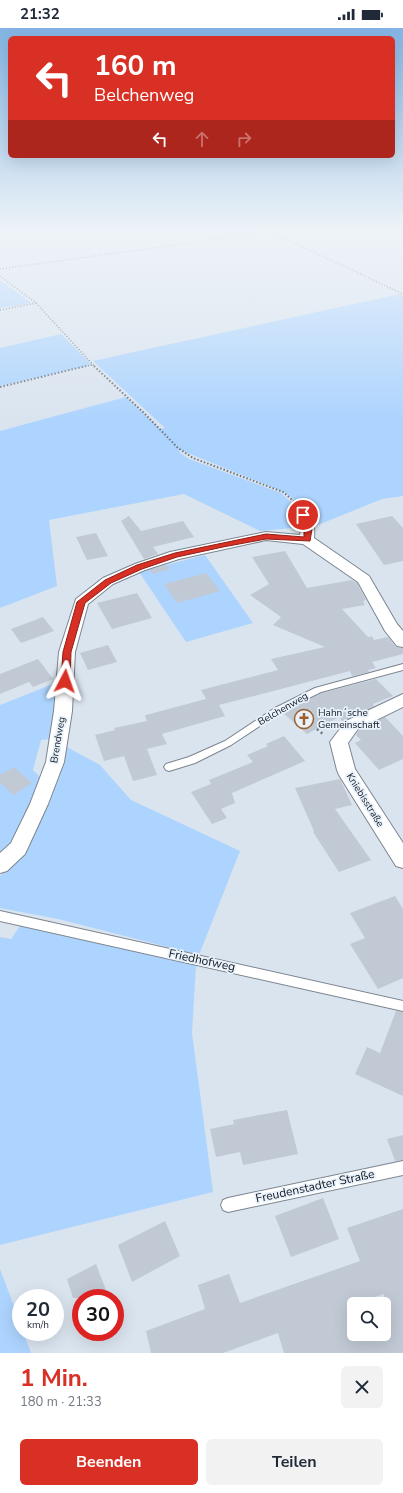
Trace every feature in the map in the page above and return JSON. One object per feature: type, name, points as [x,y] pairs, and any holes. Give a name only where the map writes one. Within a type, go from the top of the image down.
[{"type":"street","points":[[303,515],[308,529],[307,540],[364,579],[391,627],[403,642]]},
{"type":"street","name":"Brendweg","points":[[0,865],[18,848],[39,804],[52,761],[63,710],[67,652],[81,602],[108,581],[140,567],[175,555],[266,536],[307,540]]},
{"type":"street","name":"Kniebisstraße","points":[[403,700],[352,724],[339,742],[346,770],[403,860]]},
{"type":"lane","name":"Belchenweg","points":[[169,767],[192,760],[228,743],[278,710],[318,690],[403,667]]},
{"type":"lane","name":"Friedhofweg","points":[[0,916],[403,1006]]},
{"type":"lane","name":"Freudenstadter Straße","points":[[228,1204],[403,1168]]},
{"type":"path","points":[[25,295],[36,303],[92,365],[145,414],[178,448],[192,458],[283,492],[298,504],[303,515]]},
{"type":"path","points":[[0,310],[36,303]]},
{"type":"path","points":[[0,387],[92,365]]},
{"type":"path","points":[[317,729],[327,738]]},
{"type":"shaded area","points":[[0,295],[20,295],[31,303],[0,308]]},
{"type":"shaded area","points":[[401,295],[403,296],[403,496],[382,499],[318,525],[312,526],[300,504],[284,492],[178,449],[180,453],[189,459],[281,493],[294,505],[301,516],[304,527],[260,531],[184,494],[49,520],[57,586],[0,608],[0,431],[126,397],[160,429],[165,428],[93,361]]},
{"type":"shaded area","points":[[61,334],[92,365],[0,386],[0,348]]},
{"type":"shaded area","points":[[205,555],[253,623],[186,642],[139,572]]},
{"type":"shaded area","points":[[58,682],[50,739],[41,740],[33,770],[43,780],[11,846],[0,856],[0,705]]},
{"type":"shaded area","points":[[63,745],[100,765],[131,800],[240,851],[199,955],[58,919],[0,908],[0,876],[24,852]]},
{"type":"shaded area","points":[[20,926],[196,965],[192,1033],[213,1192],[0,1245],[0,937],[11,939]]},
{"type":"shaded area","points":[[0,1269],[12,1301],[12,1341],[26,1341],[31,1353],[0,1353]]},
{"type":"building","points":[[129,516],[141,531],[183,521],[194,537],[153,547],[158,554],[144,559],[121,521]]},
{"type":"building","points":[[392,516],[403,528],[403,561],[384,565],[356,524]]},
{"type":"building","points":[[96,533],[108,556],[87,560],[76,537]]},
{"type":"building","points":[[285,551],[307,588],[352,580],[357,583],[366,600],[363,601],[365,605],[342,609],[368,637],[372,636],[374,640],[388,637],[396,647],[403,648],[403,654],[372,662],[376,668],[368,670],[369,672],[349,677],[352,676],[350,671],[219,705],[225,716],[162,734],[167,744],[147,749],[157,775],[133,781],[124,756],[104,761],[95,735],[115,730],[114,728],[147,721],[146,715],[206,699],[201,690],[278,670],[271,659],[325,647],[273,625],[281,617],[250,595],[269,584],[252,557]]},
{"type":"building","points":[[166,565],[170,569],[153,574],[150,570]]},
{"type":"building","points":[[206,573],[220,591],[177,603],[164,584]]},
{"type":"building","points":[[137,593],[152,618],[112,629],[97,603]]},
{"type":"building","points":[[43,617],[54,631],[21,643],[11,629]]},
{"type":"building","points":[[108,645],[117,662],[88,670],[80,653]]},
{"type":"building","points":[[38,659],[53,679],[33,687],[29,682],[0,694],[0,674]]},
{"type":"building","points":[[376,679],[393,696],[373,704],[374,706],[343,722],[339,717],[307,734],[283,713],[322,693]]},
{"type":"building","points":[[385,717],[403,736],[403,759],[379,770],[355,743],[361,740],[356,735],[359,730]]},
{"type":"building","points":[[284,736],[305,761],[232,793],[235,803],[221,809],[227,818],[212,824],[191,792],[211,784],[209,780],[253,762],[247,755],[268,746],[266,744]]},
{"type":"building","points":[[14,767],[32,783],[14,795],[0,783],[0,775]]},
{"type":"building","points":[[340,779],[352,805],[335,809],[371,860],[339,872],[313,832],[314,831],[295,788]]},
{"type":"building","points":[[395,896],[403,909],[403,978],[378,989],[350,944],[365,938],[350,913]]},
{"type":"building","points":[[396,1011],[403,1012],[403,1096],[355,1074],[367,1047],[380,1053]]},
{"type":"building","points":[[287,1110],[298,1154],[243,1165],[240,1152],[216,1157],[210,1129],[234,1124],[233,1120]]},
{"type":"building","points":[[403,1135],[403,1160],[395,1161],[387,1139]]},
{"type":"building","points":[[323,1198],[339,1239],[291,1257],[275,1216]]},
{"type":"building","points":[[403,1209],[403,1353],[284,1353],[278,1333],[223,1353],[151,1353],[146,1331],[205,1309],[198,1285],[229,1274],[240,1303],[360,1261],[347,1228]]},
{"type":"building","points":[[165,1221],[180,1256],[132,1282],[118,1245]]},
{"type":"building","points":[[96,1264],[106,1289],[72,1289],[72,1295],[67,1279]]},
{"type":"place","name":"Hahn´sche Gemeinschaft","points":[[304,719]]},
{"type":"route","points":[[65,681],[67,652],[81,602],[108,581],[140,567],[175,555],[266,536],[307,540],[308,529],[303,515]]}]
